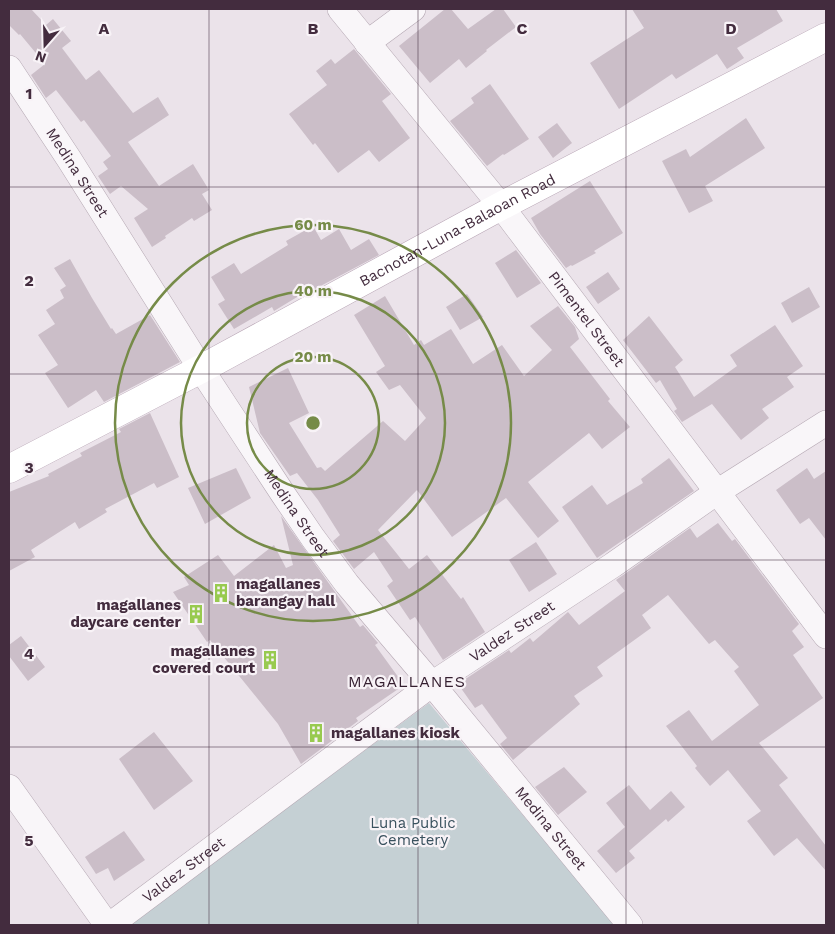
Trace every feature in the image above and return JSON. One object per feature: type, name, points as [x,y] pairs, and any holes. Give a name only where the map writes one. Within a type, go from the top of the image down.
[{"type":"main road","name":"Bacnotan-Luna-Balaoan Road","points":[[9,469],[202,369],[501,206],[826,37]]},
{"type":"street","name":"Pimentel Street","points":[[340,9],[501,206],[826,636]]},
{"type":"street","points":[[367,43],[413,9]]},
{"type":"street","name":"Medina Street","points":[[9,68],[313,538],[348,584],[630,925]]},
{"type":"street","name":"Valdez Street","points":[[109,925],[432,684],[613,565],[718,492],[826,423]]},
{"type":"street","points":[[9,788],[109,925]]},
{"type":"green space","name":"Luna Public Cemetery","points":[[429,703],[615,925],[128,925]]},
{"type":"building","points":[[9,9],[31,9],[46,25],[53,19],[71,41],[62,48],[86,80],[99,70],[133,113],[158,97],[169,115],[128,142],[159,186],[193,164],[209,190],[202,194],[212,210],[194,221],[192,218],[152,247],[134,218],[148,209],[121,186],[110,194],[98,176],[108,169],[103,162],[111,156],[84,120],[81,122],[56,90],[46,98],[31,75],[45,64],[20,34],[9,25]]},
{"type":"building","points":[[445,9],[451,9],[468,29],[496,9],[503,9],[516,27],[466,68],[459,59],[430,83],[399,46]]},
{"type":"building","points":[[632,9],[776,9],[783,21],[737,48],[744,58],[727,69],[717,54],[676,79],[672,74],[619,109],[590,63],[644,28]]},
{"type":"building","points":[[354,49],[391,94],[382,101],[410,138],[379,162],[369,150],[338,173],[289,114],[327,85],[316,71],[331,59],[335,64]]},
{"type":"building","points":[[490,84],[529,139],[487,166],[450,121],[474,103],[471,98]]},
{"type":"building","points":[[746,118],[765,148],[705,186],[713,201],[689,213],[662,161],[686,149],[690,157]]},
{"type":"building","points":[[557,123],[572,143],[553,158],[538,137]]},
{"type":"building","points":[[590,181],[623,233],[594,251],[596,253],[566,268],[540,234],[531,218]]},
{"type":"building","points":[[313,226],[321,240],[339,229],[351,250],[369,239],[379,255],[313,290],[312,288],[274,311],[272,307],[234,329],[218,304],[225,300],[211,277],[234,263],[241,274],[288,245],[286,241]]},
{"type":"building","points":[[516,250],[541,283],[517,298],[495,263]]},
{"type":"building","points":[[70,259],[111,329],[116,334],[150,315],[180,362],[104,402],[96,390],[68,408],[45,373],[58,365],[38,335],[55,324],[46,310],[64,298],[60,290],[66,286],[54,268]]},
{"type":"building","points":[[608,272],[620,289],[598,304],[586,287]]},
{"type":"building","points":[[809,287],[820,307],[792,323],[781,303]]},
{"type":"building","points":[[467,294],[483,317],[460,330],[446,307]]},
{"type":"building","points":[[385,296],[414,345],[421,340],[424,345],[451,329],[473,364],[502,345],[524,376],[552,350],[530,326],[558,306],[575,327],[579,339],[570,347],[610,399],[608,401],[630,427],[602,449],[589,433],[528,482],[559,521],[538,538],[506,498],[452,537],[417,490],[378,530],[409,569],[427,555],[461,599],[463,597],[485,632],[443,660],[415,617],[410,620],[387,586],[393,581],[374,552],[354,569],[333,541],[340,535],[318,500],[297,473],[290,476],[260,433],[249,387],[288,368],[309,413],[289,423],[317,468],[321,467],[325,471],[383,421],[405,441],[426,418],[400,385],[389,390],[376,372],[385,366],[354,315]]},
{"type":"building","points":[[649,316],[683,360],[675,367],[694,397],[737,366],[730,355],[775,325],[803,366],[787,377],[794,387],[762,409],[769,418],[741,440],[712,404],[682,422],[674,411],[677,409],[660,380],[656,383],[623,340]]},
{"type":"building","points":[[150,413],[179,477],[157,488],[154,483],[105,509],[107,512],[79,529],[75,522],[31,550],[35,557],[9,571],[9,492],[49,476],[48,474],[82,456],[80,453],[121,432],[119,429]]},
{"type":"building","points":[[669,458],[694,491],[597,558],[562,507],[592,485],[607,505],[643,483],[641,479]]},
{"type":"building","points":[[236,468],[251,498],[205,524],[188,488]]},
{"type":"building","points":[[807,468],[814,479],[826,471],[826,540],[809,518],[800,524],[776,490]]},
{"type":"building","points":[[281,516],[360,627],[363,625],[378,643],[375,645],[404,685],[356,718],[358,721],[301,764],[278,724],[210,640],[207,642],[173,592],[189,585],[184,577],[218,555],[234,576],[274,545],[286,568],[293,565]]},
{"type":"building","points":[[718,523],[732,541],[735,539],[799,624],[792,631],[804,647],[793,655],[823,698],[759,743],[788,778],[779,785],[826,846],[826,871],[797,838],[774,856],[747,821],[761,811],[728,770],[710,786],[666,726],[689,710],[712,741],[759,705],[734,671],[739,667],[715,640],[709,644],[668,595],[642,615],[651,628],[597,667],[603,676],[574,696],[580,704],[513,760],[500,744],[507,738],[482,704],[475,708],[458,684],[509,650],[511,653],[530,638],[533,642],[568,612],[579,625],[625,591],[616,580],[690,528],[697,538]]},
{"type":"building","points":[[536,542],[557,574],[529,592],[509,560]]},
{"type":"building","points":[[21,636],[45,667],[28,681],[9,656],[9,645]]},
{"type":"building","points":[[154,732],[193,781],[154,810],[119,759]]},
{"type":"building","points":[[564,767],[587,792],[558,815],[535,787]]},
{"type":"building","points":[[629,785],[650,810],[671,791],[685,807],[668,822],[666,819],[629,851],[635,858],[616,873],[597,851],[625,827],[606,803]]},
{"type":"building","points":[[124,831],[145,860],[114,881],[108,868],[96,874],[85,857]]},
{"type":"place","name":"magallanes barangay hall","points":[[221,593]]},
{"type":"place","name":"magallanes daycare center","points":[[196,614]]},
{"type":"place","name":"magallanes covered court","points":[[270,660]]},
{"type":"place","name":"magallanes kiosk","points":[[316,733]]},
{"type":"district","name":"MAGALLANES","points":[[407,681]]}]
